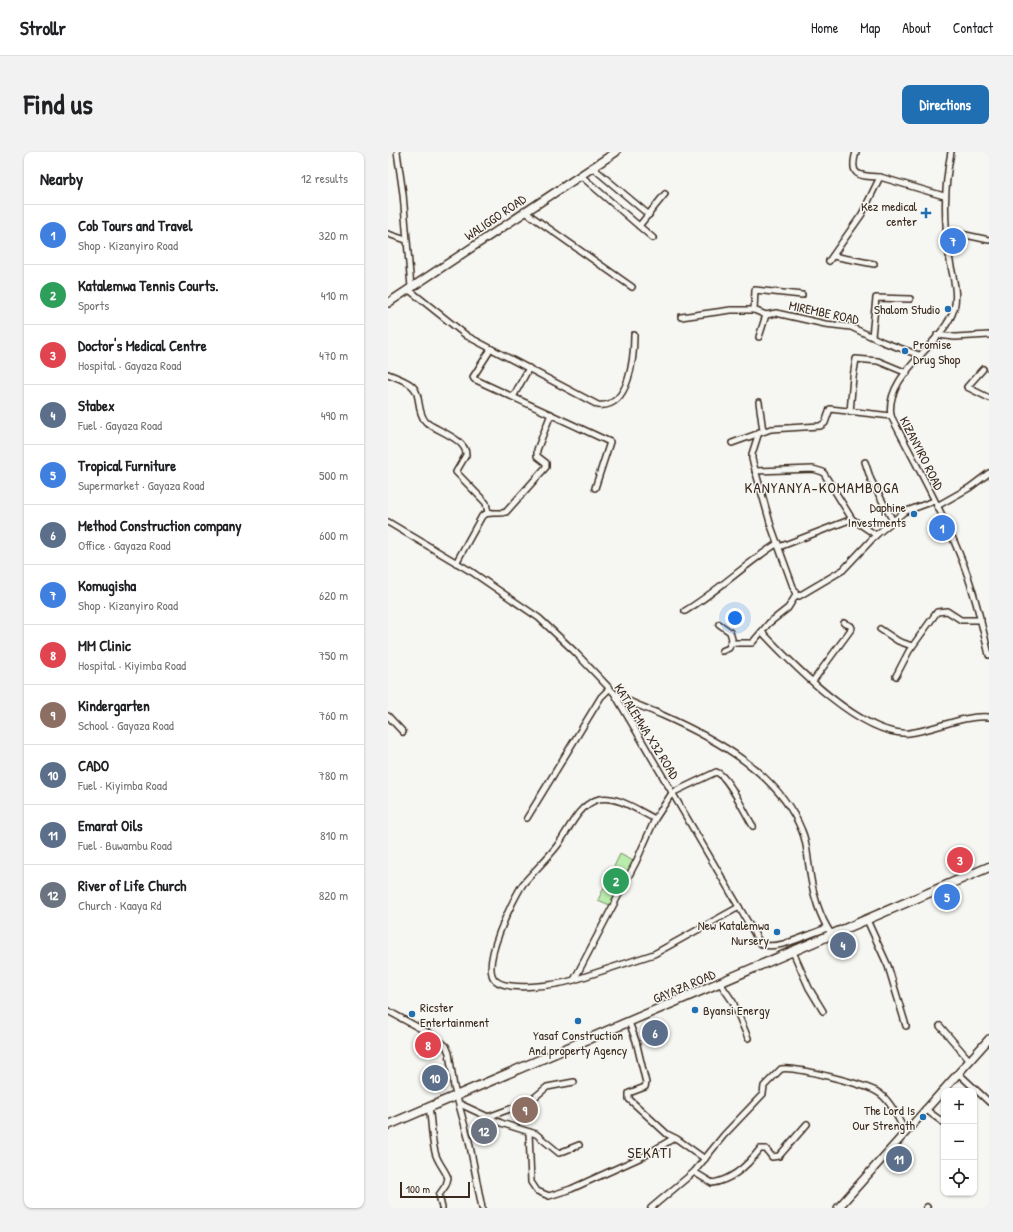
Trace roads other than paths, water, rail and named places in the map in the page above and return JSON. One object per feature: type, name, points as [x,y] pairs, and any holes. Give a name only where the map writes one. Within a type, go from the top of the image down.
[{"type":"main road","name":"GAYAZA ROAD","points":[[388,1125],[429,1108],[458,1100],[629,1022],[989,866]]},
{"type":"street","points":[[397,152],[405,213],[410,288],[467,336],[598,405],[606,405],[617,397],[629,382],[634,348],[634,335]]},
{"type":"street","name":"WALIGGO ROAD","points":[[388,302],[580,174],[616,152]]},
{"type":"street","points":[[856,152],[852,166],[861,176],[880,177],[944,196]]},
{"type":"street","name":"KIZANYIRO ROAD","points":[[951,152],[944,196],[955,297],[954,308],[950,318],[907,373],[892,396],[889,404],[891,416],[936,503],[959,553],[976,598],[989,655]]},
{"type":"street","points":[[592,167],[648,215]]},
{"type":"street","points":[[580,174],[653,238]]},
{"type":"street","points":[[829,261],[862,214],[880,177]]},
{"type":"street","points":[[640,226],[665,194]]},
{"type":"street","points":[[524,211],[632,287]]},
{"type":"street","points":[[947,231],[989,240]]},
{"type":"street","points":[[388,234],[406,240]]},
{"type":"street","points":[[832,256],[874,264]]},
{"type":"street","points":[[754,310],[753,292],[757,289],[802,294]]},
{"type":"street","points":[[872,336],[876,298],[910,299]]},
{"type":"street","points":[[681,317],[731,310],[754,310],[766,316],[759,337]]},
{"type":"street","name":"MIREMBE ROAD","points":[[766,316],[776,313],[825,324],[851,327],[920,355]]},
{"type":"street","points":[[937,335],[955,337],[989,335]]},
{"type":"street","points":[[491,349],[473,378],[610,442],[595,488]]},
{"type":"street","points":[[850,412],[856,359],[878,361],[907,373]]},
{"type":"street","points":[[513,397],[529,368]]},
{"type":"street","points":[[983,369],[967,388],[989,398]]},
{"type":"street","points":[[388,374],[412,386],[416,394],[421,414],[426,422],[458,441],[466,450],[466,454],[456,472],[486,503],[488,513]]},
{"type":"street","points":[[759,402],[761,431],[752,454],[755,471],[778,545],[796,595]]},
{"type":"street","points":[[732,443],[761,431],[789,427],[820,426],[825,423],[830,409],[891,416]]},
{"type":"street","points":[[456,563],[482,516],[488,513],[502,514],[506,512],[546,467],[546,463],[538,456],[536,450],[551,414]]},
{"type":"street","points":[[865,462],[871,480],[893,520]]},
{"type":"street","points":[[755,471],[813,469],[823,472],[852,519],[876,536]]},
{"type":"street","points":[[796,595],[799,596],[839,573],[893,520],[907,510],[936,503],[969,488],[989,473]]},
{"type":"street","points":[[684,611],[703,600],[753,560],[778,545],[852,519]]},
{"type":"street","name":"KATALEMWA X32 ROAD","points":[[388,522],[456,563],[547,624],[614,694],[757,938],[764,946],[768,947],[781,945],[827,928]]},
{"type":"street","points":[[732,643],[749,644],[788,608],[796,595]]},
{"type":"street","points":[[896,676],[912,646],[931,619],[940,611],[947,611],[960,620],[981,620]]},
{"type":"street","points":[[813,681],[852,628],[844,623]]},
{"type":"street","points":[[719,624],[730,632],[732,643],[729,648],[722,651]]},
{"type":"street","points":[[880,629],[898,641],[912,646]]},
{"type":"street","points":[[762,632],[788,660],[844,707],[862,719],[885,728],[902,733],[919,731],[944,723],[970,718],[989,717]]},
{"type":"street","points":[[527,818],[601,697],[609,689]]},
{"type":"street","points":[[614,694],[693,730],[721,746],[776,788],[792,810],[803,833],[813,890],[818,909],[832,935]]},
{"type":"street","points":[[388,716],[403,732]]},
{"type":"street","points":[[574,980],[636,862],[655,819],[672,793],[716,772],[719,773],[726,780],[752,826]]},
{"type":"street","points":[[655,819],[623,803],[607,798],[597,799],[588,803],[576,817],[557,846],[523,886],[502,924],[490,969],[491,975],[495,981],[510,987],[574,980],[654,954],[739,907]]},
{"type":"street","points":[[867,920],[888,966],[906,1026]]},
{"type":"street","points":[[793,952],[823,1011]]},
{"type":"street","points":[[720,983],[733,1002],[748,1038]]},
{"type":"street","points":[[388,1011],[434,1036],[446,1046],[475,1170],[482,1208]]},
{"type":"street","points":[[629,1022],[636,1041],[646,1083],[644,1087],[629,1093],[629,1098],[667,1134],[705,1159]]},
{"type":"street","points":[[940,1026],[970,1061]]},
{"type":"street","points":[[838,1208],[905,1131],[989,1039]]},
{"type":"street","points":[[651,1208],[694,1172],[724,1135],[763,1094],[764,1086],[783,1068],[840,1078],[875,1090],[884,1098],[905,1131]]},
{"type":"street","points":[[958,1074],[989,1102]]},
{"type":"street","points":[[488,1117],[529,1102],[547,1088],[574,1082]]},
{"type":"street","points":[[458,1100],[488,1117],[540,1137],[559,1153],[579,1145]]},
{"type":"street","points":[[429,1108],[432,1118],[431,1129],[435,1153],[448,1178],[446,1186],[438,1197],[442,1208]]},
{"type":"street","points":[[925,1109],[941,1121]]},
{"type":"street","points":[[694,1172],[712,1183],[731,1177],[747,1164],[760,1149],[766,1149],[772,1157],[779,1156],[807,1124]]},
{"type":"street","points":[[530,1132],[531,1182],[537,1191],[549,1196],[571,1189],[646,1155],[674,1138]]},
{"type":"place","name":"Kez medical center","points":[[926,213]]},
{"type":"place","name":"Komugisha","points":[[953,241]]},
{"type":"place","name":"Shalom Studio","points":[[948,309]]},
{"type":"place","name":"Promise Drug Shop","points":[[905,351]]},
{"type":"place","name":"Daphine Investments","points":[[914,514]]},
{"type":"place","name":"Cob Tours and Travel","points":[[942,528]]},
{"type":"place","name":"Doctor's Medical Centre","points":[[960,860]]},
{"type":"place","name":"Katalemwa Tennis Courts.","points":[[616,881]]},
{"type":"place","name":"Tropical Furniture","points":[[947,897]]},
{"type":"place","name":"New Katalemwa Nursery","points":[[777,932]]},
{"type":"place","name":"Stabex","points":[[843,945]]},
{"type":"place","name":"Byansi Energy","points":[[695,1010]]},
{"type":"place","name":"Ricster Entertainment","points":[[412,1014]]},
{"type":"place","name":"Yasaf Construction And property Agency","points":[[578,1021]]},
{"type":"place","name":"Method Construction company","points":[[655,1033]]},
{"type":"place","name":"MM Clinic","points":[[428,1045]]},
{"type":"place","name":"CADO","points":[[435,1078]]},
{"type":"place","name":"Kindergarten","points":[[525,1110]]},
{"type":"place","name":"The Lord Is Our Strength","points":[[923,1117]]},
{"type":"place","name":"River of Life Church","points":[[484,1131]]},
{"type":"place","name":"Emarat Oils","points":[[899,1159]]},
{"type":"district","name":"KANYANYA-KOMAMBOGA","points":[[822,487]]},
{"type":"district","name":"SEKATI","points":[[650,1152]]}]
